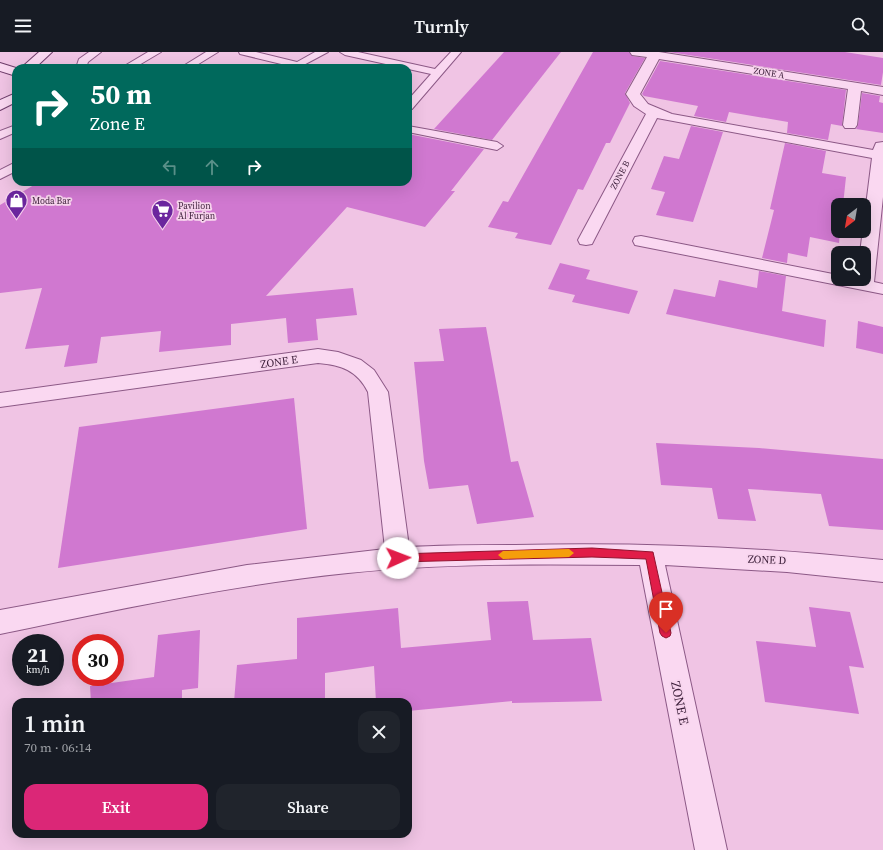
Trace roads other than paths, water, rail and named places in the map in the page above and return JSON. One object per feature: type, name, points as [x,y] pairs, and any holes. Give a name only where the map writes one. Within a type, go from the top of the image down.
[{"type":"street","points":[[32,64],[46,52]]},
{"type":"street","name":"ZONE A","points":[[636,52],[883,91]]},
{"type":"street","points":[[655,55],[633,94],[638,103],[654,111],[672,118],[882,151],[870,246]]},
{"type":"street","points":[[0,68],[12,71]]},
{"type":"street","points":[[850,125],[855,86]]},
{"type":"street","points":[[0,106],[12,99]]},
{"type":"street","name":"ZONE B","points":[[586,240],[654,111]]},
{"type":"street","points":[[641,241],[831,279]]},
{"type":"street","points":[[865,286],[883,289]]},
{"type":"street","name":"ZONE E","points":[[0,400],[318,356],[338,358],[356,365],[371,376],[378,392],[398,558]]},
{"type":"street","name":"ZONE D","points":[[0,622],[194,584],[295,569],[398,558],[592,552],[812,562],[883,571]]},
{"type":"street","name":"ZONE E","points":[[650,555],[711,850]]},
{"type":"lane","points":[[82,64],[83,61],[96,52]]},
{"type":"lane","points":[[134,64],[156,52]]},
{"type":"lane","points":[[192,64],[213,52]]},
{"type":"lane","points":[[244,52],[294,64]]},
{"type":"lane","points":[[300,64],[323,52]]},
{"type":"lane","points":[[345,52],[389,64]]},
{"type":"lane","points":[[412,102],[456,52]]},
{"type":"lane","points":[[412,69],[438,73]]},
{"type":"lane","points":[[0,136],[12,130]]},
{"type":"lane","points":[[412,130],[497,146]]},
{"type":"lane","points":[[0,175],[12,168]]},
{"type":"place","name":"Moda Bar","points":[[16,220]]},
{"type":"place","name":"Pavilion Al Furjan","points":[[162,230]]}]
